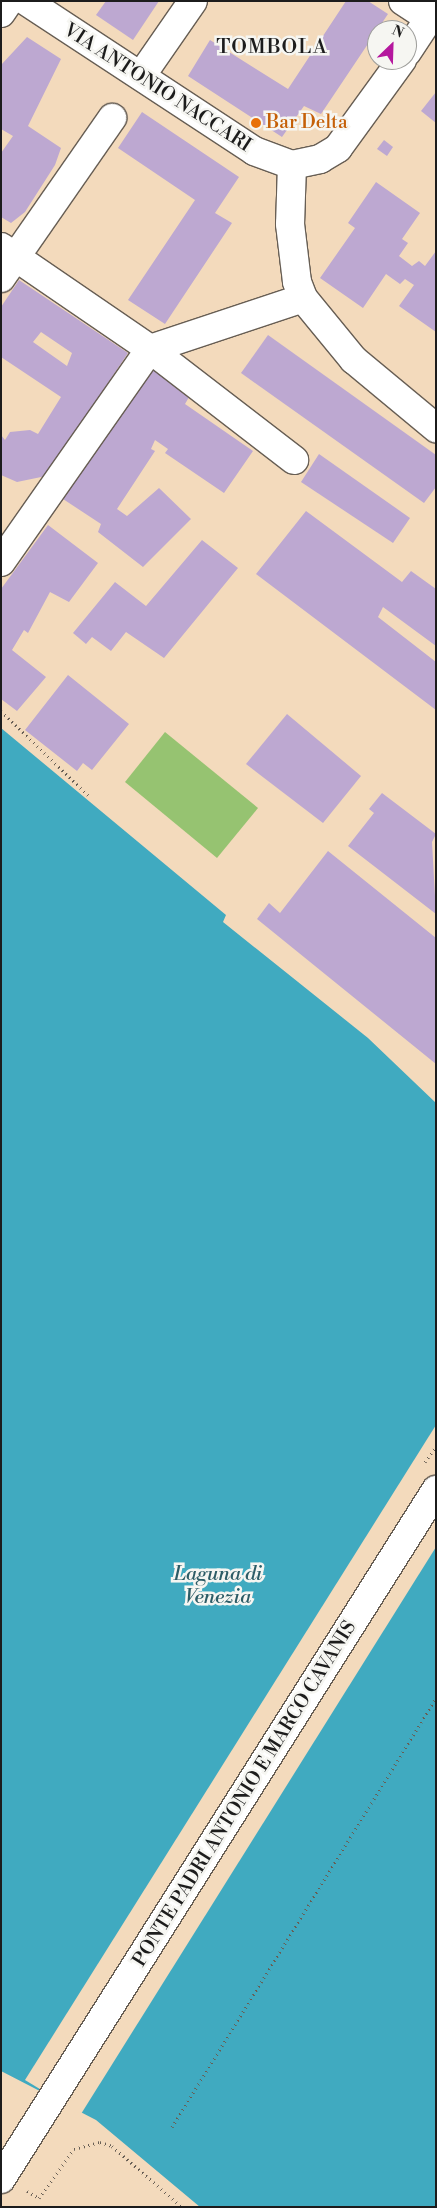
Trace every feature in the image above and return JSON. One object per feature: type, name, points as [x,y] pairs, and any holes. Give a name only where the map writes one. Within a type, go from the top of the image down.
[{"type":"street","points":[[1,13],[9,1]]},
{"type":"street","name":"VIA ANTONIO NACCARI","points":[[26,1],[254,151],[292,165]]},
{"type":"street","points":[[141,76],[193,1]]},
{"type":"street","points":[[403,1],[425,31]]},
{"type":"street","points":[[395,70],[338,148],[320,159],[292,165],[290,224],[297,282],[303,298],[354,360],[433,419]]},
{"type":"street","points":[[112,118],[6,261],[150,349],[294,460]]},
{"type":"street","points":[[1,562],[150,349],[303,298]]},
{"type":"street","name":"PONTE PADRI ANTONIO E MARCO CAVANIS","points":[[12,2184],[53,2097],[436,1490]]},
{"type":"path","points":[[1,712],[88,796]]},
{"type":"path","points":[[172,2127],[436,1698]]},
{"type":"path","points":[[12,2184],[39,2198],[74,2149],[100,2142],[112,2146],[182,2207]]},
{"type":"green space","points":[[165,732],[258,808],[217,858],[125,782]]},
{"type":"water","name":"Laguna di Venezia","points":[[1,728],[226,915],[223,922],[368,1038],[436,1103],[436,2207],[200,2207],[96,2120],[1,2071]]},
{"type":"pier","points":[[436,1425],[436,1547],[81,2114],[25,2080]]},
{"type":"building","points":[[106,1],[159,1],[133,40],[96,15]]},
{"type":"building","points":[[346,1],[368,1],[388,14],[384,20],[367,20],[367,45],[321,114],[304,106],[282,137],[188,76],[210,40],[288,89]]},
{"type":"building","points":[[27,37],[61,59],[28,126],[61,148],[55,165],[25,212],[11,223],[1,217],[1,153],[13,136],[1,129],[1,65]]},
{"type":"building","points":[[436,92],[436,123],[421,111]]},
{"type":"building","points":[[142,112],[239,177],[215,213],[232,223],[165,324],[128,300],[195,200],[118,148]]},
{"type":"building","points":[[384,140],[393,147],[387,156],[377,149]]},
{"type":"building","points":[[376,182],[420,213],[402,239],[408,243],[399,256],[412,266],[419,261],[425,266],[436,251],[436,332],[399,306],[414,285],[405,279],[400,284],[386,274],[363,308],[320,278],[355,228],[348,223]]},
{"type":"building","points":[[19,280],[128,353],[46,476],[17,482],[1,475],[1,435],[5,440],[10,432],[30,430],[38,434],[61,397],[1,357],[1,307]],"holes":[[[41,332],[72,353],[67,366],[33,342]]]},
{"type":"building","points":[[268,335],[436,455],[436,487],[424,503],[241,373]]},
{"type":"building","points":[[151,365],[192,392],[185,404],[253,451],[224,493],[165,453],[168,449],[155,440],[151,449],[155,451],[117,509],[127,516],[159,488],[191,519],[143,567],[98,532],[101,524],[63,499]]},
{"type":"building","points":[[319,454],[410,518],[393,543],[301,482]]},
{"type":"building","points":[[306,511],[402,582],[411,571],[436,589],[436,646],[383,607],[378,617],[436,662],[436,710],[256,574]]},
{"type":"building","points":[[48,525],[98,563],[69,602],[50,592],[28,633],[24,630],[12,650],[46,677],[17,711],[1,699],[1,589]]},
{"type":"building","points":[[202,540],[238,568],[164,658],[126,632],[111,651],[92,637],[86,644],[73,633],[115,582],[146,606]]},
{"type":"building","points":[[68,675],[129,724],[92,770],[83,763],[77,771],[25,730]]},
{"type":"building","points":[[287,714],[361,776],[323,823],[246,764]]},
{"type":"building","points":[[382,793],[436,834],[432,842],[436,914],[348,846],[374,813],[369,809]]},
{"type":"building","points":[[328,851],[436,938],[436,1064],[257,919],[269,903],[280,913]]},
{"type":"place","name":"Bar Delta","points":[[256,123]]},
{"type":"district","name":"TOMBOLA","points":[[272,47]]}]
